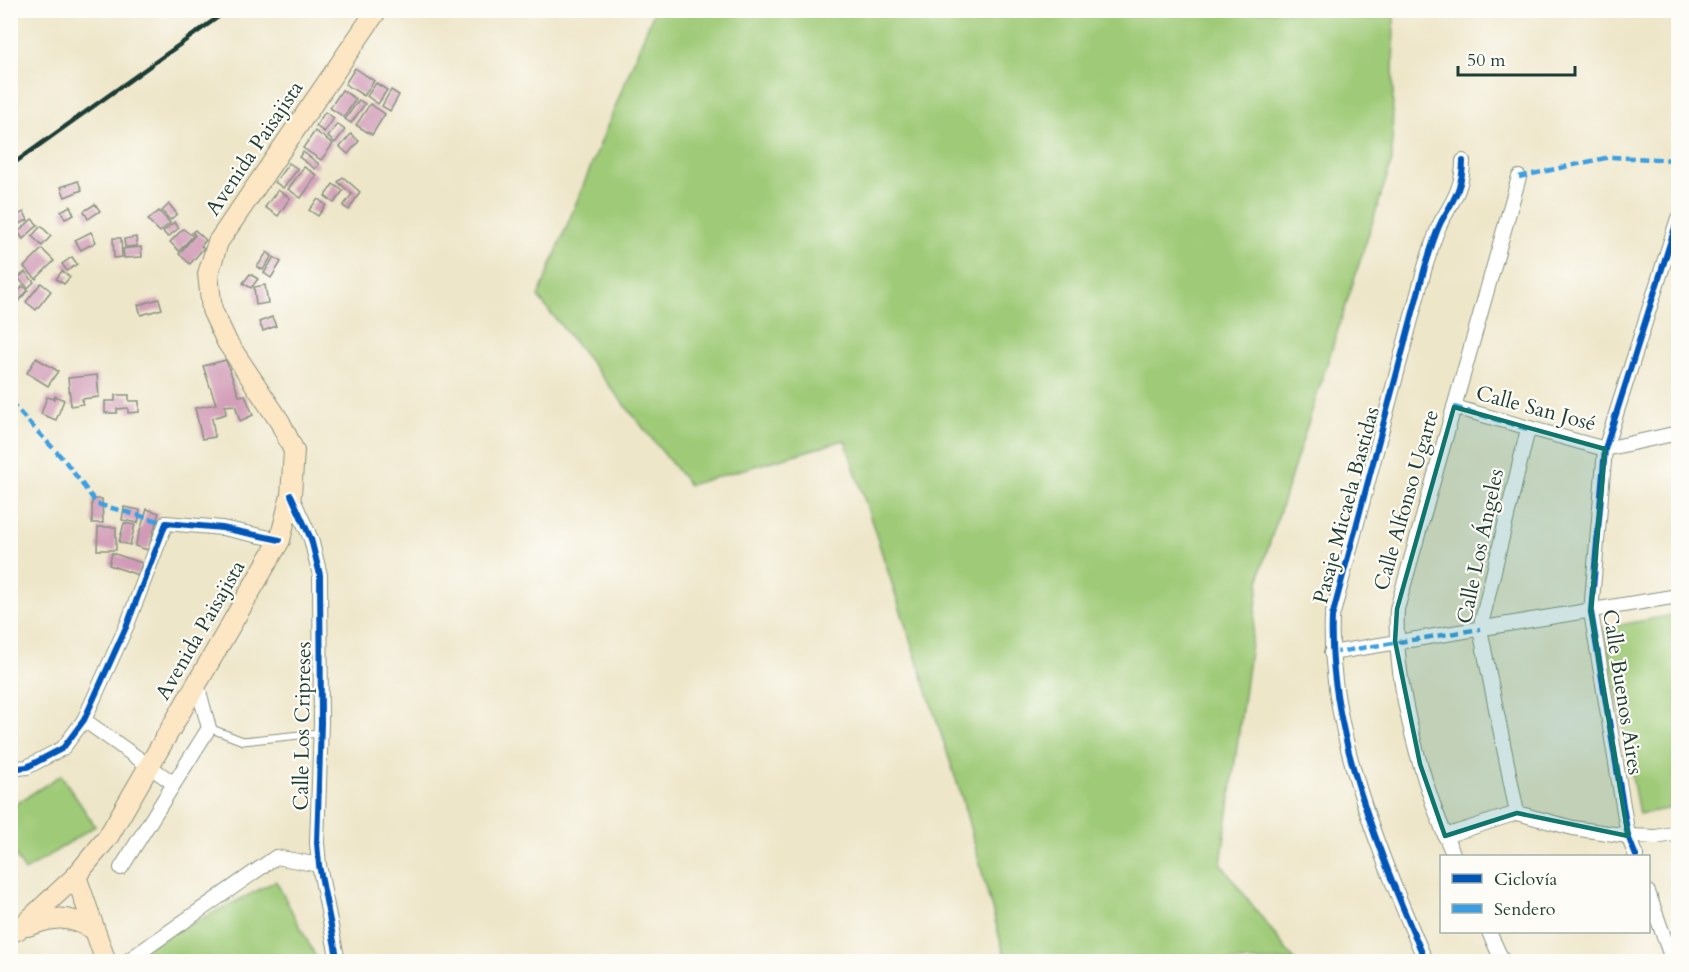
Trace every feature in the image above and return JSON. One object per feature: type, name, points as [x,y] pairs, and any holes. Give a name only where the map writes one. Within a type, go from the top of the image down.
[{"type":"main road","name":"Avenida Paisajista","points":[[15,931],[76,876],[108,837],[280,540],[291,495],[294,451],[280,422],[227,342],[212,310],[208,274],[218,242],[377,10]]},
{"type":"main road","points":[[76,876],[106,962]]},
{"type":"main road","points":[[15,931],[51,917],[77,921],[93,929]]},
{"type":"street","name":"Pasaje Micaela Bastidas","points":[[1426,962],[1392,883],[1357,776],[1349,748],[1330,653],[1332,617],[1425,267],[1440,224],[1457,197],[1463,178],[1463,161]]},
{"type":"street","name":"Calle Alfonso Ugarte","points":[[1454,855],[1420,764],[1395,640],[1397,609],[1519,177]]},
{"type":"street","name":"Calle Buenos Aires","points":[[1636,855],[1628,836],[1591,612],[1605,448],[1678,218]]},
{"type":"street","name":"Calle San José","points":[[1454,407],[1528,429],[1605,448],[1678,433]]},
{"type":"street","name":"Calle Los Ángeles","points":[[1517,813],[1480,629],[1528,429]]},
{"type":"street","name":"Calle Los Cripreses","points":[[291,495],[311,539],[320,575],[319,865],[338,962]]},
{"type":"street","points":[[10,768],[27,767],[63,748],[84,720],[127,625],[166,523],[222,528],[280,540]]},
{"type":"street","points":[[1330,653],[1395,640],[1591,612],[1678,596]]},
{"type":"street","points":[[121,868],[208,728],[197,684]]},
{"type":"street","points":[[84,720],[149,768],[174,783]]},
{"type":"street","points":[[1445,836],[1517,813],[1573,828],[1628,836],[1656,837],[1678,833]]},
{"type":"street","points":[[126,962],[276,857],[319,865]]},
{"type":"street","points":[[1650,898],[1673,962]]},
{"type":"street","points":[[1489,933],[1503,962]]},
{"type":"lane","points":[[208,728],[243,741],[319,733]]},
{"type":"highlighted area","points":[[1454,407],[1605,449],[1591,612],[1628,836],[1517,813],[1445,836],[1420,764],[1395,641],[1397,609]]},
{"type":"green space","points":[[654,11],[1394,11],[1392,161],[1261,570],[1221,864],[1295,961],[1006,961],[962,798],[845,440],[689,485],[538,297]]},
{"type":"green space","points":[[1678,614],[1678,807],[1639,814],[1604,628]]},
{"type":"green space","points":[[61,775],[95,826],[25,871],[11,849],[11,807]]},
{"type":"green space","points":[[276,881],[318,961],[131,962],[128,956]]},
{"type":"building","points":[[355,68],[374,81],[364,96],[345,84]]},
{"type":"building","points":[[376,83],[387,90],[378,104],[367,96]]},
{"type":"building","points":[[342,90],[356,99],[344,117],[330,108]]},
{"type":"building","points":[[391,90],[399,95],[390,111],[382,106]]},
{"type":"building","points":[[359,100],[365,104],[351,123],[345,119]]},
{"type":"building","points":[[370,104],[385,114],[372,135],[356,125]]},
{"type":"building","points":[[325,112],[334,118],[324,132],[316,126]]},
{"type":"building","points":[[337,124],[345,130],[335,143],[328,137]]},
{"type":"building","points":[[315,131],[333,144],[321,160],[303,148]]},
{"type":"building","points":[[351,134],[359,141],[348,154],[340,147]]},
{"type":"building","points":[[303,152],[319,164],[315,169],[299,157]]},
{"type":"building","points":[[289,163],[298,169],[283,188],[275,182]]},
{"type":"building","points":[[304,167],[317,175],[301,198],[288,189]]},
{"type":"building","points":[[343,177],[360,192],[349,210],[343,206],[352,194],[338,182]]},
{"type":"building","points":[[78,181],[82,190],[65,197],[61,187]]},
{"type":"building","points":[[333,184],[343,191],[334,203],[325,196]]},
{"type":"building","points":[[278,190],[290,198],[278,216],[265,207]]},
{"type":"building","points":[[318,199],[326,205],[318,216],[309,210]]},
{"type":"building","points":[[95,204],[100,211],[88,219],[84,211]]},
{"type":"building","points":[[169,204],[177,214],[170,220],[162,211]]},
{"type":"building","points":[[70,206],[74,215],[65,219],[61,211]]},
{"type":"building","points":[[159,211],[170,223],[160,232],[148,220]]},
{"type":"building","points":[[24,212],[28,220],[16,225],[13,217]]},
{"type":"building","points":[[32,219],[38,225],[23,239],[18,232]]},
{"type":"building","points":[[174,222],[179,228],[168,237],[163,232]]},
{"type":"building","points":[[41,226],[51,236],[42,246],[32,236]]},
{"type":"building","points":[[183,229],[193,236],[179,251],[170,242]]},
{"type":"building","points":[[195,230],[206,240],[201,246],[204,248],[190,264],[179,254],[195,235],[192,233]]},
{"type":"building","points":[[91,232],[96,242],[81,250],[75,240]]},
{"type":"building","points":[[136,237],[137,246],[125,247],[124,239]]},
{"type":"building","points":[[113,238],[121,238],[122,257],[114,258]]},
{"type":"building","points":[[141,247],[142,257],[124,258],[123,249]]},
{"type":"building","points":[[42,249],[54,261],[36,279],[24,267]]},
{"type":"building","points":[[267,252],[272,256],[263,270],[257,267]]},
{"type":"building","points":[[72,257],[77,264],[67,271],[62,264]]},
{"type":"building","points":[[274,257],[281,262],[271,278],[264,273]]},
{"type":"building","points":[[62,271],[70,277],[64,284],[56,279]]},
{"type":"building","points":[[25,272],[34,282],[28,288],[18,278]]},
{"type":"building","points":[[250,274],[258,279],[251,288],[243,283]]},
{"type":"building","points":[[41,283],[51,291],[36,310],[26,302]]},
{"type":"building","points":[[265,285],[268,303],[256,305],[254,287]]},
{"type":"building","points":[[23,286],[28,290],[19,301],[14,297]]},
{"type":"building","points":[[159,299],[162,309],[141,315],[138,305]]},
{"type":"building","points":[[272,317],[276,326],[263,331],[259,322]]},
{"type":"building","points":[[36,358],[58,371],[48,386],[27,373]]},
{"type":"building","points":[[226,360],[239,396],[245,395],[253,415],[240,421],[235,405],[225,406],[226,414],[212,418],[215,437],[202,439],[195,408],[216,404],[203,366]]},
{"type":"building","points":[[97,375],[99,397],[82,399],[83,404],[71,406],[68,378]]},
{"type":"building","points":[[115,395],[129,395],[129,401],[139,401],[139,412],[128,413],[128,408],[117,409],[117,413],[105,413],[105,401],[115,401]]},
{"type":"building","points":[[55,396],[64,400],[56,420],[41,414],[47,397],[54,399]]},
{"type":"building","points":[[92,499],[102,499],[103,523],[92,523]]},
{"type":"building","points":[[124,507],[140,510],[138,523],[122,520]]},
{"type":"building","points":[[147,509],[159,513],[148,550],[135,546]]},
{"type":"building","points":[[124,523],[135,525],[130,545],[119,542]]},
{"type":"building","points":[[98,527],[116,527],[116,550],[97,550]]},
{"type":"building","points":[[112,553],[142,563],[138,575],[109,565]]},
{"type":"railway","points":[[10,166],[228,10]]},
{"type":"marked path","points":[[1519,177],[1610,157],[1678,160]]},
{"type":"marked path","points":[[10,402],[65,461],[97,504],[166,523]]},
{"type":"marked path","points":[[1454,407],[1528,429]]},
{"type":"marked path","points":[[1331,653],[1480,629]]},
{"type":"cycle path","points":[[1426,962],[1376,838],[1348,748],[1338,704],[1333,660],[1332,617],[1425,267],[1439,227],[1459,186],[1463,161]]},
{"type":"cycle path","points":[[1636,855],[1628,836],[1591,612],[1605,449],[1678,218]]},
{"type":"cycle path","points":[[291,495],[311,539],[320,575],[321,723],[317,843],[319,865],[338,962]]},
{"type":"cycle path","points":[[10,769],[27,767],[63,748],[84,720],[127,625],[166,523],[222,528],[280,540]]}]
